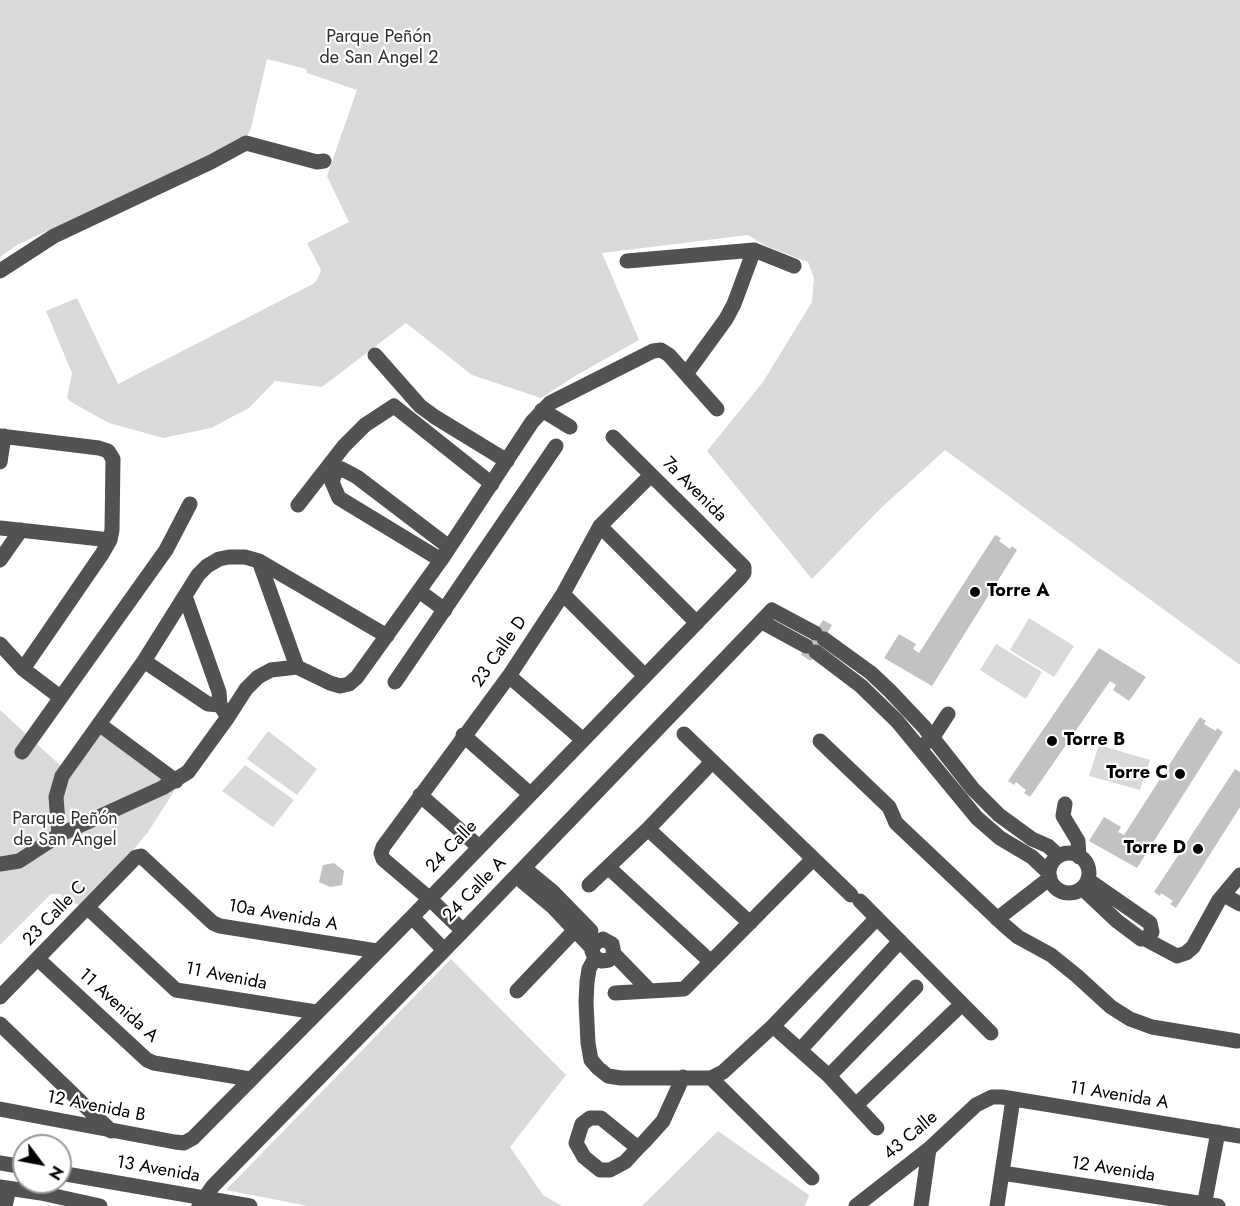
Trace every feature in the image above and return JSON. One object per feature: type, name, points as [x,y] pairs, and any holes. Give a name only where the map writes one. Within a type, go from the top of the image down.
[{"type":"street","points":[[0,271],[54,236],[246,143],[317,162],[324,161]]},
{"type":"street","points":[[686,374],[726,319],[754,250]]},
{"type":"street","points":[[627,261],[754,250],[794,266]]},
{"type":"street","points":[[0,864],[19,861],[59,835],[176,781],[198,760],[224,711],[258,677],[271,670],[297,667],[330,683],[340,686],[349,684],[357,677],[387,636],[543,410],[561,397],[653,351],[661,350],[669,355],[717,409]]},
{"type":"street","points":[[375,355],[420,406],[507,461]]},
{"type":"street","points":[[298,505],[344,446],[365,425],[394,406],[492,484]]},
{"type":"street","points":[[543,410],[570,427]]},
{"type":"street","points":[[0,462],[2,436],[99,448],[108,451],[113,459],[114,467],[110,540],[23,669]]},
{"type":"street","name":"7a Avenida","points":[[613,437],[744,567],[744,573]]},
{"type":"street","points":[[395,682],[556,446]]},
{"type":"street","points":[[342,469],[357,477],[445,554],[339,498],[332,482],[335,473],[342,469]]},
{"type":"street","name":"23 Calle D","points":[[430,898],[383,859],[381,854],[383,847],[463,735],[509,676],[563,594],[600,526],[651,475]]},
{"type":"street","points":[[22,752],[166,550],[190,504]]},
{"type":"street","points":[[600,526],[697,623]]},
{"type":"street","points":[[0,528],[110,540]]},
{"type":"street","points":[[0,560],[21,530]]},
{"type":"street","points":[[59,835],[55,807],[57,787],[62,776],[144,660],[198,575],[219,559],[245,557],[259,561],[387,636]]},
{"type":"street","points":[[259,561],[297,667]]},
{"type":"street","name":"24 Calle","points":[[184,1143],[193,1138],[412,917],[744,573]]},
{"type":"street","points":[[418,591],[445,610]]},
{"type":"street","points":[[563,594],[645,676]]},
{"type":"street","points":[[185,596],[224,711]]},
{"type":"street","name":"24 Calle A","points":[[205,1203],[213,1186],[463,931],[772,610],[819,636],[871,673]]},
{"type":"street","points":[[762,622],[811,649],[861,686],[897,721],[977,818],[1000,838],[1032,857],[1051,880],[1068,893],[1085,884]]},
{"type":"street","points":[[0,644],[23,669],[60,697]]},
{"type":"street","points":[[144,660],[208,704],[224,711]]},
{"type":"street","points":[[861,686],[871,673],[909,710],[973,789],[999,815],[1037,843],[1048,846],[1059,856]]},
{"type":"street","points":[[509,676],[582,739]]},
{"type":"street","points":[[919,747],[933,738],[948,714]]},
{"type":"street","points":[[99,724],[176,781]]},
{"type":"street","points":[[684,734],[877,918],[991,1032]]},
{"type":"street","points":[[463,735],[530,794]]},
{"type":"street","points":[[820,741],[889,807],[896,823],[1001,922],[1018,937],[1051,955],[1111,1007],[1130,1019],[1152,1026],[1237,1041]]},
{"type":"street","points":[[589,885],[648,829],[712,762]]},
{"type":"street","points":[[420,795],[479,847]]},
{"type":"street","points":[[1065,804],[1063,816],[1078,841],[1079,857]]},
{"type":"street","points":[[648,829],[750,923]]},
{"type":"street","points":[[1001,922],[1051,880],[1052,864],[1059,856],[1070,854],[1079,857],[1087,864],[1085,884],[1117,921],[1141,939],[1177,956],[1193,947],[1224,895],[1240,875]]},
{"type":"street","name":"10a Avenida A","points":[[136,857],[141,856],[146,860],[213,923],[220,926],[377,951]]},
{"type":"street","name":"23 Calle C","points":[[0,997],[39,960],[136,857]]},
{"type":"street","points":[[615,993],[684,989],[813,859]]},
{"type":"street","points":[[608,867],[711,962]]},
{"type":"street","points":[[520,872],[575,930],[596,948]]},
{"type":"street","points":[[520,872],[552,891],[606,961],[614,954],[649,990]]},
{"type":"street","points":[[1224,895],[1240,904]]},
{"type":"street","points":[[430,898],[463,931]]},
{"type":"street","name":"11 Avenida","points":[[88,908],[176,990],[316,1012]]},
{"type":"street","points":[[412,917],[444,950]]},
{"type":"street","points":[[596,948],[589,969],[586,1002],[591,1060],[598,1068],[608,1076],[711,1078],[723,1071],[773,1026],[877,918]]},
{"type":"street","points":[[517,991],[575,930]]},
{"type":"street","points":[[801,1049],[900,941]]},
{"type":"street","name":"11 Avenida A","points":[[39,960],[154,1064],[250,1079]]},
{"type":"street","points":[[829,1076],[916,987]]},
{"type":"street","points":[[856,1105],[962,1004]]},
{"type":"street","points":[[0,1024],[111,1131]]},
{"type":"street","points":[[773,1026],[829,1076],[877,1128]]},
{"type":"street","points":[[638,1148],[663,1120],[683,1077]]},
{"type":"street","points":[[711,1078],[812,1178]]},
{"type":"street","name":"11 Avenida A","points":[[992,1097],[1240,1136]]},
{"type":"street","name":"43 Calle","points":[[856,1206],[929,1149],[976,1105],[992,1097]]},
{"type":"street","points":[[997,1206],[1013,1099]]},
{"type":"street","name":"12 Avenida B","points":[[0,1108],[111,1131],[184,1143]]},
{"type":"street","points":[[1209,1205],[1218,1132]]},
{"type":"street","points":[[921,1206],[929,1149]]},
{"type":"street","name":"12 Avenida","points":[[1002,1173],[1209,1205]]},
{"type":"street","name":"13 Avenida","points":[[72,1175],[205,1203],[250,1206]]},
{"type":"street","points":[[5,1206],[10,1189]]},
{"type":"street","points":[[10,1189],[18,1206]]},
{"type":"street","points":[[63,1194],[100,1206]]},
{"type":"green space","name":"Parque Peñón de San Angel 2","points":[[0,0],[1240,0],[1240,665],[945,450],[881,508],[812,579],[707,451],[763,382],[812,302],[814,278],[808,262],[766,246],[748,235],[602,253],[639,340],[541,398],[472,375],[406,323],[322,387],[275,381],[249,408],[211,428],[163,438],[109,423],[67,398],[72,373],[46,311],[77,298],[118,384],[313,284],[321,270],[307,243],[349,222],[327,176],[357,90],[307,73],[306,69],[267,59],[247,137],[17,245],[0,257]]},
{"type":"green space","points":[[1029,618],[1074,646],[1054,677],[1010,650]]},
{"type":"green space","points":[[996,644],[1042,672],[1026,699],[980,670]]},
{"type":"green space","name":"Parque Peñón de San Angel","points":[[0,710],[61,766],[95,729],[176,785],[148,832],[130,854],[79,905],[60,894],[51,894],[0,945]]},
{"type":"green space","points":[[268,731],[317,769],[297,795],[247,759]]},
{"type":"green space","points":[[1099,745],[1150,760],[1140,790],[1089,776]]},
{"type":"green space","points":[[245,765],[294,800],[273,827],[222,791]]},
{"type":"green space","points":[[451,959],[566,1075],[510,1147],[543,1195],[562,1206],[308,1206],[226,1190]]},
{"type":"green space","points":[[718,1131],[809,1195],[805,1206],[642,1206]]},
{"type":"building","name":"Torre A","points":[[995,535],[1001,538],[999,541],[1010,549],[1012,546],[1017,550],[932,686],[884,658],[899,634],[916,644],[913,649],[919,653]]},
{"type":"building","points":[[823,620],[832,625],[811,661],[801,655]]},
{"type":"building","name":"Torre B","points":[[1099,648],[1146,677],[1129,701],[1113,690],[1116,685],[1110,681],[1030,797],[1024,793],[1026,790],[1016,782],[1014,785],[1008,781]]},
{"type":"building","name":"Torre C","points":[[1200,717],[1206,721],[1204,724],[1223,732],[1137,868],[1089,841],[1104,817],[1121,827],[1118,832],[1124,835]]},
{"type":"building","name":"Torre D","points":[[1235,769],[1240,772],[1240,807],[1176,908],[1170,904],[1173,901],[1161,893],[1160,896],[1154,892]]},
{"type":"building","points":[[334,863],[344,871],[342,885],[330,887],[319,882],[323,865]]},
{"type":"place","name":"Torre A","points":[[975,592]]},
{"type":"place","name":"Torre B","points":[[1052,741]]},
{"type":"place","name":"Torre C","points":[[1180,774]]},
{"type":"place","name":"Torre D","points":[[1198,849]]}]
